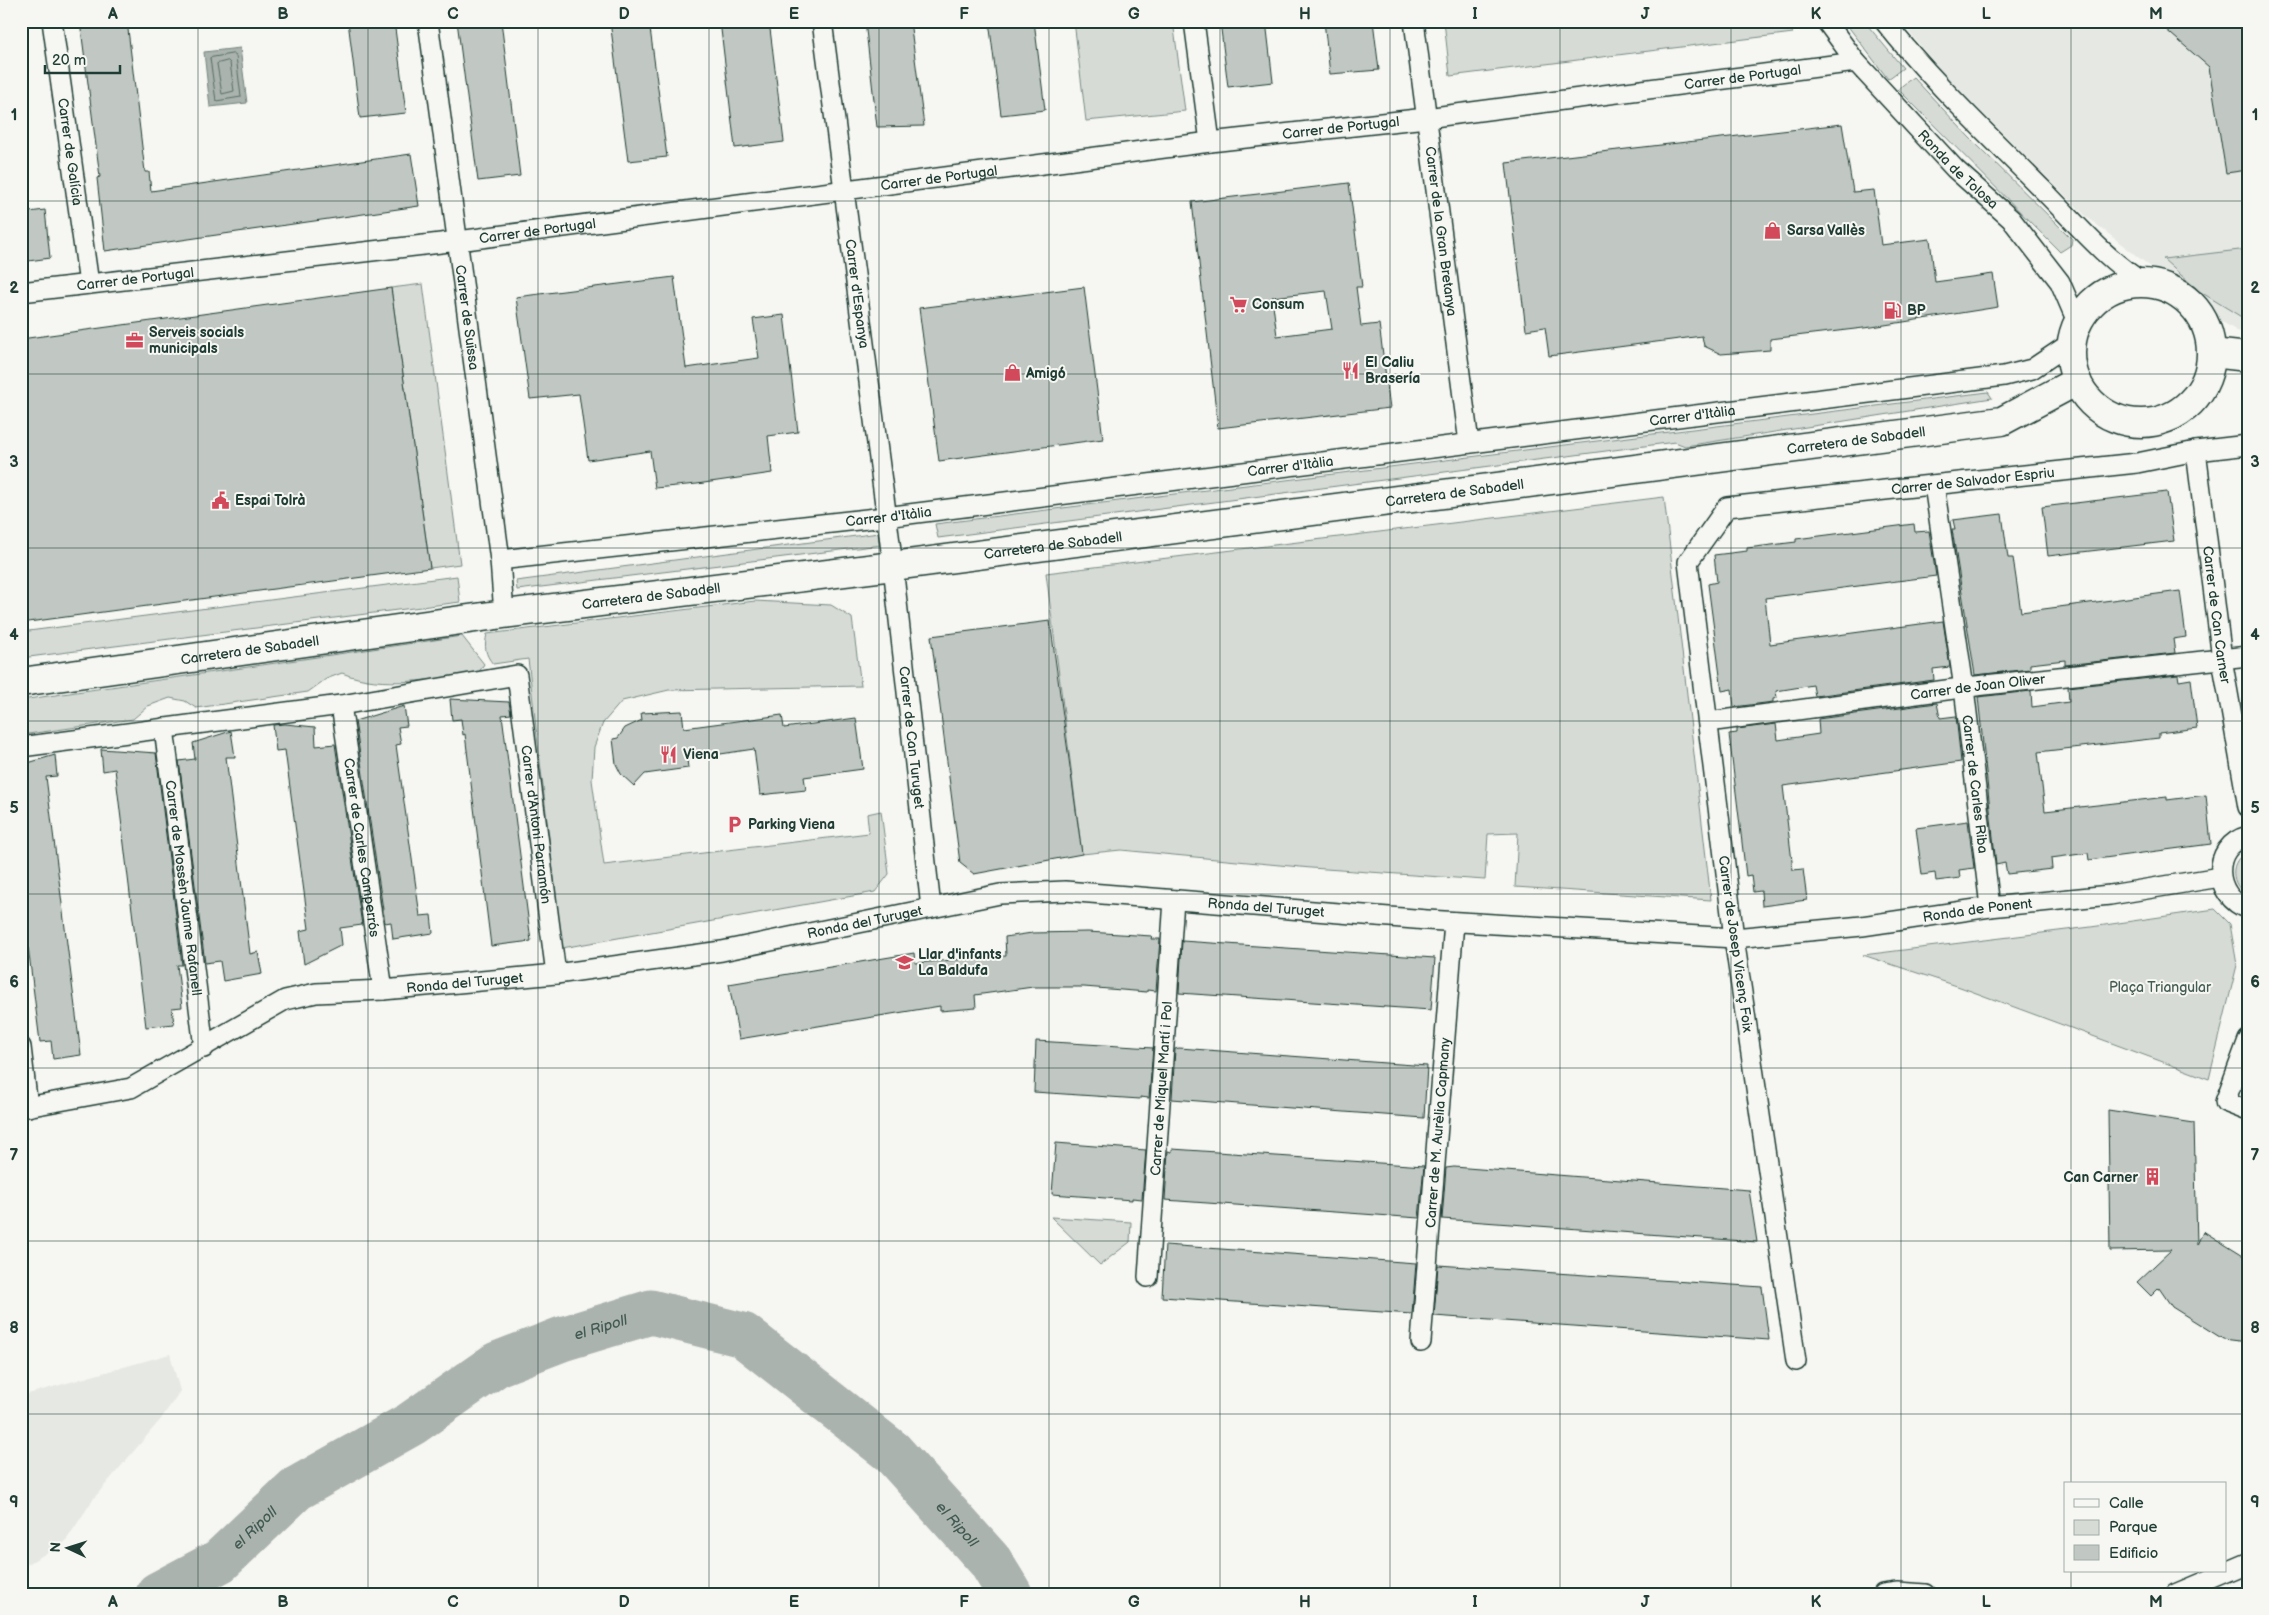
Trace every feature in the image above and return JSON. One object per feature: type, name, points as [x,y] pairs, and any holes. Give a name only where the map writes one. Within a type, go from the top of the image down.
[{"type":"street","name":"Carrer de Galícia","points":[[52,21],[89,284]]},
{"type":"street","name":"Carrer de Suïssa","points":[[428,21],[500,560],[504,614]]},
{"type":"street","name":"Carrer d'Espanya","points":[[822,21],[885,517],[893,566]]},
{"type":"street","points":[[1194,21],[1210,142]]},
{"type":"street","name":"Carrer de la Gran Bretanya","points":[[1414,21],[1469,443]]},
{"type":"street","name":"Ronda de Tolosa","points":[[1826,21],[1856,62],[1955,169],[2011,219],[2060,282],[2075,333]]},
{"type":"street","points":[[1884,21],[1918,64],[2126,272],[2144,283]]},
{"type":"street","name":"Carrer de Portugal","points":[[21,292],[458,241],[1210,142],[1426,118],[1856,62]]},
{"type":"street","points":[[2144,283],[2167,287],[2187,299],[2202,317],[2212,352],[2204,384],[2190,403],[2172,416],[2150,423],[2126,422],[2105,413],[2087,398],[2077,381],[2071,356],[2075,333],[2084,312],[2101,295],[2122,285],[2144,283]]},
{"type":"street","name":"Carrer d'Itàlia","points":[[500,560],[885,517],[2004,376],[2032,369],[2075,333]]},
{"type":"street","points":[[2212,352],[2248,357]]},
{"type":"street","name":"Carretera de Sabadell","points":[[21,682],[504,614],[893,566],[2002,421],[2077,381]]},
{"type":"street","name":"Carrer de Salvador Espriu","points":[[1709,531],[1727,507],[2137,463],[2196,451],[2248,445]]},
{"type":"street","name":"Carrer de Can Carner","points":[[2196,451],[2222,659],[2248,807]]},
{"type":"street","name":"Carrer de Carles Riba","points":[[1934,485],[1964,688],[1990,907]]},
{"type":"street","name":"Carrer de Josep Vicenç Foix","points":[[1709,531],[1688,562],[1734,938],[1796,1361]]},
{"type":"street","name":"Carrer de Can Turuget","points":[[893,566],[931,908]]},
{"type":"street","name":"Carrer de Joan Oliver","points":[[1708,722],[1964,688],[2248,656]]},
{"type":"street","name":"Carrer d'Antoni Parramón","points":[[341,706],[517,675],[556,974]]},
{"type":"street","points":[[21,747],[341,706]]},
{"type":"street","name":"Carrer de Carles Camperrós","points":[[341,706],[383,990]]},
{"type":"street","name":"Carrer de Mossèn Jaume Rafanell","points":[[164,728],[204,1048]]},
{"type":"street","points":[[2248,836],[2232,844],[2220,865],[2220,877],[2228,897],[2236,904],[2248,909]]},
{"type":"street","name":"Ronda de Ponent","points":[[1734,938],[1862,926],[1990,907],[2110,895],[2220,877]]},
{"type":"street","name":"Ronda del Turuget","points":[[25,1108],[131,1088],[285,1000],[316,993],[383,990],[556,974],[722,951],[1000,894],[1065,891],[1454,922],[1734,938]]},
{"type":"street","name":"Carrer de Miquel Martí i Pol","points":[[1148,1277],[1174,900]]},
{"type":"street","name":"Carrer de M. Aurèlia Capmany","points":[[1422,1342],[1454,922]]},
{"type":"street","points":[[2248,1040],[2225,1102],[2248,1111]]},
{"type":"street","points":[[21,1047],[25,1108]]},
{"type":"street","points":[[2175,1594],[2248,1564]]},
{"type":"street","points":[[1883,1594],[1898,1592],[1925,1594]]},
{"type":"shaded area","points":[[1900,21],[2248,21],[2248,333],[2237,331],[2216,318],[2087,217],[1943,73]]},
{"type":"shaded area","points":[[170,1354],[180,1391],[161,1419],[94,1498],[65,1542],[21,1568],[21,1396]]},
{"type":"green space","points":[[1074,21],[1173,21],[1185,111],[1086,121]]},
{"type":"green space","points":[[1444,21],[1784,21],[1793,33],[1450,76]]},
{"type":"green space","points":[[1844,21],[1864,21],[1903,68],[1888,79]]},
{"type":"green space","points":[[1913,77],[1970,138],[2072,239],[2071,245],[2060,252],[1898,89]]},
{"type":"green space","points":[[2248,249],[2248,321],[2199,291],[2163,259]]},
{"type":"green space","points":[[423,284],[460,564],[430,568],[391,288]]},
{"type":"green space","points":[[1988,392],[1992,398],[1685,446],[1675,442],[938,538],[935,524]]},
{"type":"green space","points":[[1664,497],[1711,900],[1515,887],[1518,833],[1488,834],[1485,880],[1311,868],[1121,850],[1082,854],[1046,573]]},
{"type":"green space","points":[[879,533],[881,545],[517,590],[516,581]]},
{"type":"green space","points":[[457,576],[460,602],[21,658],[21,632]]},
{"type":"green space","points":[[755,601],[831,605],[852,618],[861,686],[669,690],[622,701],[603,723],[594,747],[592,780],[604,865],[869,833],[867,814],[881,811],[889,874],[875,892],[562,948],[528,659],[493,664],[486,650],[487,634]]},
{"type":"green space","points":[[462,636],[484,664],[478,674],[391,682],[374,681],[342,673],[326,679],[308,692],[196,708],[185,701],[170,698],[148,706],[133,719],[21,735],[21,700]]},
{"type":"green space","points":[[2248,852],[2248,895],[2242,891],[2235,880],[2234,867],[2237,861]]},
{"type":"green space","name":"Plaça Triangular","points":[[2215,909],[2230,924],[2237,965],[2209,1079],[1960,987],[1863,955],[2091,927]]},
{"type":"green space","points":[[1051,1217],[1131,1222],[1130,1242],[1100,1265]]},
{"type":"water","points":[[240,48],[247,103],[210,107],[204,52]]},
{"type":"building","points":[[80,21],[127,21],[145,172],[149,172],[151,191],[411,154],[419,206],[105,251],[97,178],[100,177]]},
{"type":"building","points":[[348,21],[394,21],[406,113],[360,118]]},
{"type":"building","points":[[457,21],[501,21],[520,176],[478,181]]},
{"type":"building","points":[[610,21],[649,21],[667,157],[628,161]]},
{"type":"building","points":[[720,21],[769,21],[784,142],[735,148]]},
{"type":"building","points":[[865,21],[910,21],[924,126],[877,127]]},
{"type":"building","points":[[989,21],[1034,21],[1045,110],[1001,115]]},
{"type":"building","points":[[1220,21],[1266,21],[1273,82],[1228,87]]},
{"type":"building","points":[[1324,21],[1373,21],[1379,70],[1330,74]]},
{"type":"building","points":[[2156,21],[2248,21],[2248,170],[2226,173],[2209,67]]},
{"type":"building","points":[[1842,124],[1853,192],[1874,190],[1881,245],[1930,239],[1935,282],[1993,274],[1998,307],[1872,327],[1770,339],[1770,350],[1721,354],[1704,346],[1702,336],[1549,356],[1545,327],[1526,330],[1506,163]]},
{"type":"building","name":"Consum","points":[[1349,183],[1362,287],[1356,287],[1361,326],[1379,324],[1390,408],[1218,428],[1192,202]],"holes":[[[1326,291],[1332,329],[1277,336],[1272,297]]]},
{"type":"building","points":[[45,210],[50,258],[21,262],[21,213]]},
{"type":"building","points":[[674,277],[686,368],[759,358],[753,319],[784,315],[798,432],[768,436],[772,473],[655,488],[650,451],[588,460],[579,394],[530,399],[516,297]]},
{"type":"building","name":"Amigó","points":[[1084,287],[1103,439],[939,461],[919,308]]},
{"type":"building","name":"Espai Tolrà","points":[[391,288],[430,568],[21,623],[21,339]]},
{"type":"building","points":[[2167,492],[2174,541],[2048,556],[2042,507]]},
{"type":"building","points":[[2002,514],[2008,558],[2013,558],[2021,612],[2180,591],[2186,637],[2173,639],[2175,653],[2065,665],[2065,660],[2030,664],[2030,669],[1975,675],[1952,529],[1955,529],[1953,520]]},
{"type":"building","points":[[1914,524],[1915,532],[1929,531],[1936,576],[1765,598],[1770,644],[1943,621],[1950,667],[1933,669],[1934,680],[1815,696],[1813,685],[1776,691],[1777,698],[1773,699],[1773,702],[1734,707],[1732,689],[1722,691],[1708,584],[1717,582],[1714,555],[1747,551],[1747,548],[1796,542],[1796,539]]},
{"type":"building","points":[[1050,621],[1082,854],[974,874],[960,863],[931,636]]},
{"type":"building","points":[[2178,675],[2179,681],[2191,679],[2197,728],[2159,733],[2159,738],[2038,752],[2045,811],[2167,797],[2167,800],[2206,795],[2211,844],[2089,860],[2088,853],[2051,858],[2052,869],[2007,874],[2005,863],[1996,865],[1978,697],[2031,691],[2032,707],[2069,702],[2068,687]]},
{"type":"building","points":[[450,699],[509,702],[511,714],[502,715],[531,941],[491,946],[465,734],[463,735],[461,719],[452,720]]},
{"type":"building","points":[[1937,703],[1940,718],[1956,716],[1961,762],[1783,786],[1793,870],[1803,869],[1807,900],[1762,906],[1761,891],[1753,892],[1751,875],[1746,876],[1729,734],[1737,733],[1737,729],[1776,724],[1778,740],[1819,734],[1818,719]]},
{"type":"building","points":[[404,706],[407,726],[398,727],[401,744],[396,745],[420,916],[431,915],[433,933],[393,939],[391,922],[385,923],[355,721]]},
{"type":"building","name":"Viena","points":[[682,711],[684,728],[782,715],[784,728],[856,718],[863,769],[804,777],[806,790],[760,795],[754,749],[687,759],[688,768],[645,774],[634,786],[621,774],[616,764],[613,739],[618,738],[625,728],[642,720],[641,713]]},
{"type":"building","points":[[285,724],[315,727],[316,746],[335,744],[362,925],[340,928],[342,945],[304,964],[300,931],[309,929],[285,750],[276,751],[273,725]]},
{"type":"building","points":[[231,731],[235,757],[226,757],[250,954],[258,952],[262,974],[223,981],[220,961],[205,963],[179,761],[195,759],[193,743]]},
{"type":"building","points":[[101,749],[156,753],[182,965],[177,965],[182,1007],[172,1008],[174,1024],[146,1027],[115,769],[103,771]]},
{"type":"building","points":[[55,755],[57,776],[46,777],[81,1055],[53,1059],[51,1041],[40,1042],[21,890],[21,765]]},
{"type":"building","points":[[1968,821],[1974,868],[1959,870],[1960,878],[1936,881],[1935,873],[1922,875],[1916,828]]},
{"type":"building","points":[[1088,932],[1152,936],[1151,939],[1160,939],[1156,991],[1084,987],[1033,987],[975,995],[976,1008],[940,1011],[940,1006],[739,1039],[729,984],[914,953],[915,963],[1006,956],[1005,937],[1032,933]]},
{"type":"building","points":[[1182,941],[1435,958],[1431,1010],[1179,993]]},
{"type":"building","points":[[1036,1041],[1153,1048],[1149,1098],[1034,1092]]},
{"type":"building","points":[[1175,1049],[1427,1066],[1424,1118],[1172,1099]]},
{"type":"building","name":"Can Carner","points":[[2108,1110],[2194,1123],[2197,1245],[2203,1231],[2248,1259],[2248,1342],[2223,1339],[2172,1307],[2159,1288],[2151,1296],[2137,1282],[2171,1250],[2110,1251]]},
{"type":"building","points":[[1056,1143],[1146,1150],[1142,1199],[1132,1198],[1132,1200],[1052,1194]]},
{"type":"building","points":[[1172,1149],[1424,1166],[1419,1218],[1165,1200],[1168,1151],[1172,1152]]},
{"type":"building","points":[[1454,1167],[1749,1190],[1757,1242],[1442,1219],[1446,1168]]},
{"type":"building","points":[[1165,1245],[1416,1263],[1412,1314],[1162,1297]]},
{"type":"building","points":[[1438,1265],[1762,1287],[1769,1340],[1434,1316]]},
{"type":"waterway","name":"el Ripoll","points":[[158,1594],[220,1561],[296,1489],[411,1424],[497,1364],[562,1339],[651,1312],[743,1335],[892,1452],[990,1561],[1010,1594]]},
{"type":"place","name":"Sarsa Vallès","points":[[1773,230]]},
{"type":"place","name":"Consum","points":[[1238,304]]},
{"type":"place","name":"BP","points":[[1893,310]]},
{"type":"place","name":"Serveis socials municipals","points":[[135,340]]},
{"type":"place","name":"El Caliu Brasería","points":[[1351,370]]},
{"type":"place","name":"Amigó","points":[[1012,373]]},
{"type":"place","name":"Espai Tolrà","points":[[221,500]]},
{"type":"place","name":"Viena","points":[[669,754]]},
{"type":"place","name":"Parking Viena","points":[[734,824]]},
{"type":"place","name":"Llar d'infants La Baldufa","points":[[904,962]]},
{"type":"place","name":"Can Carner","points":[[2152,1177]]}]
